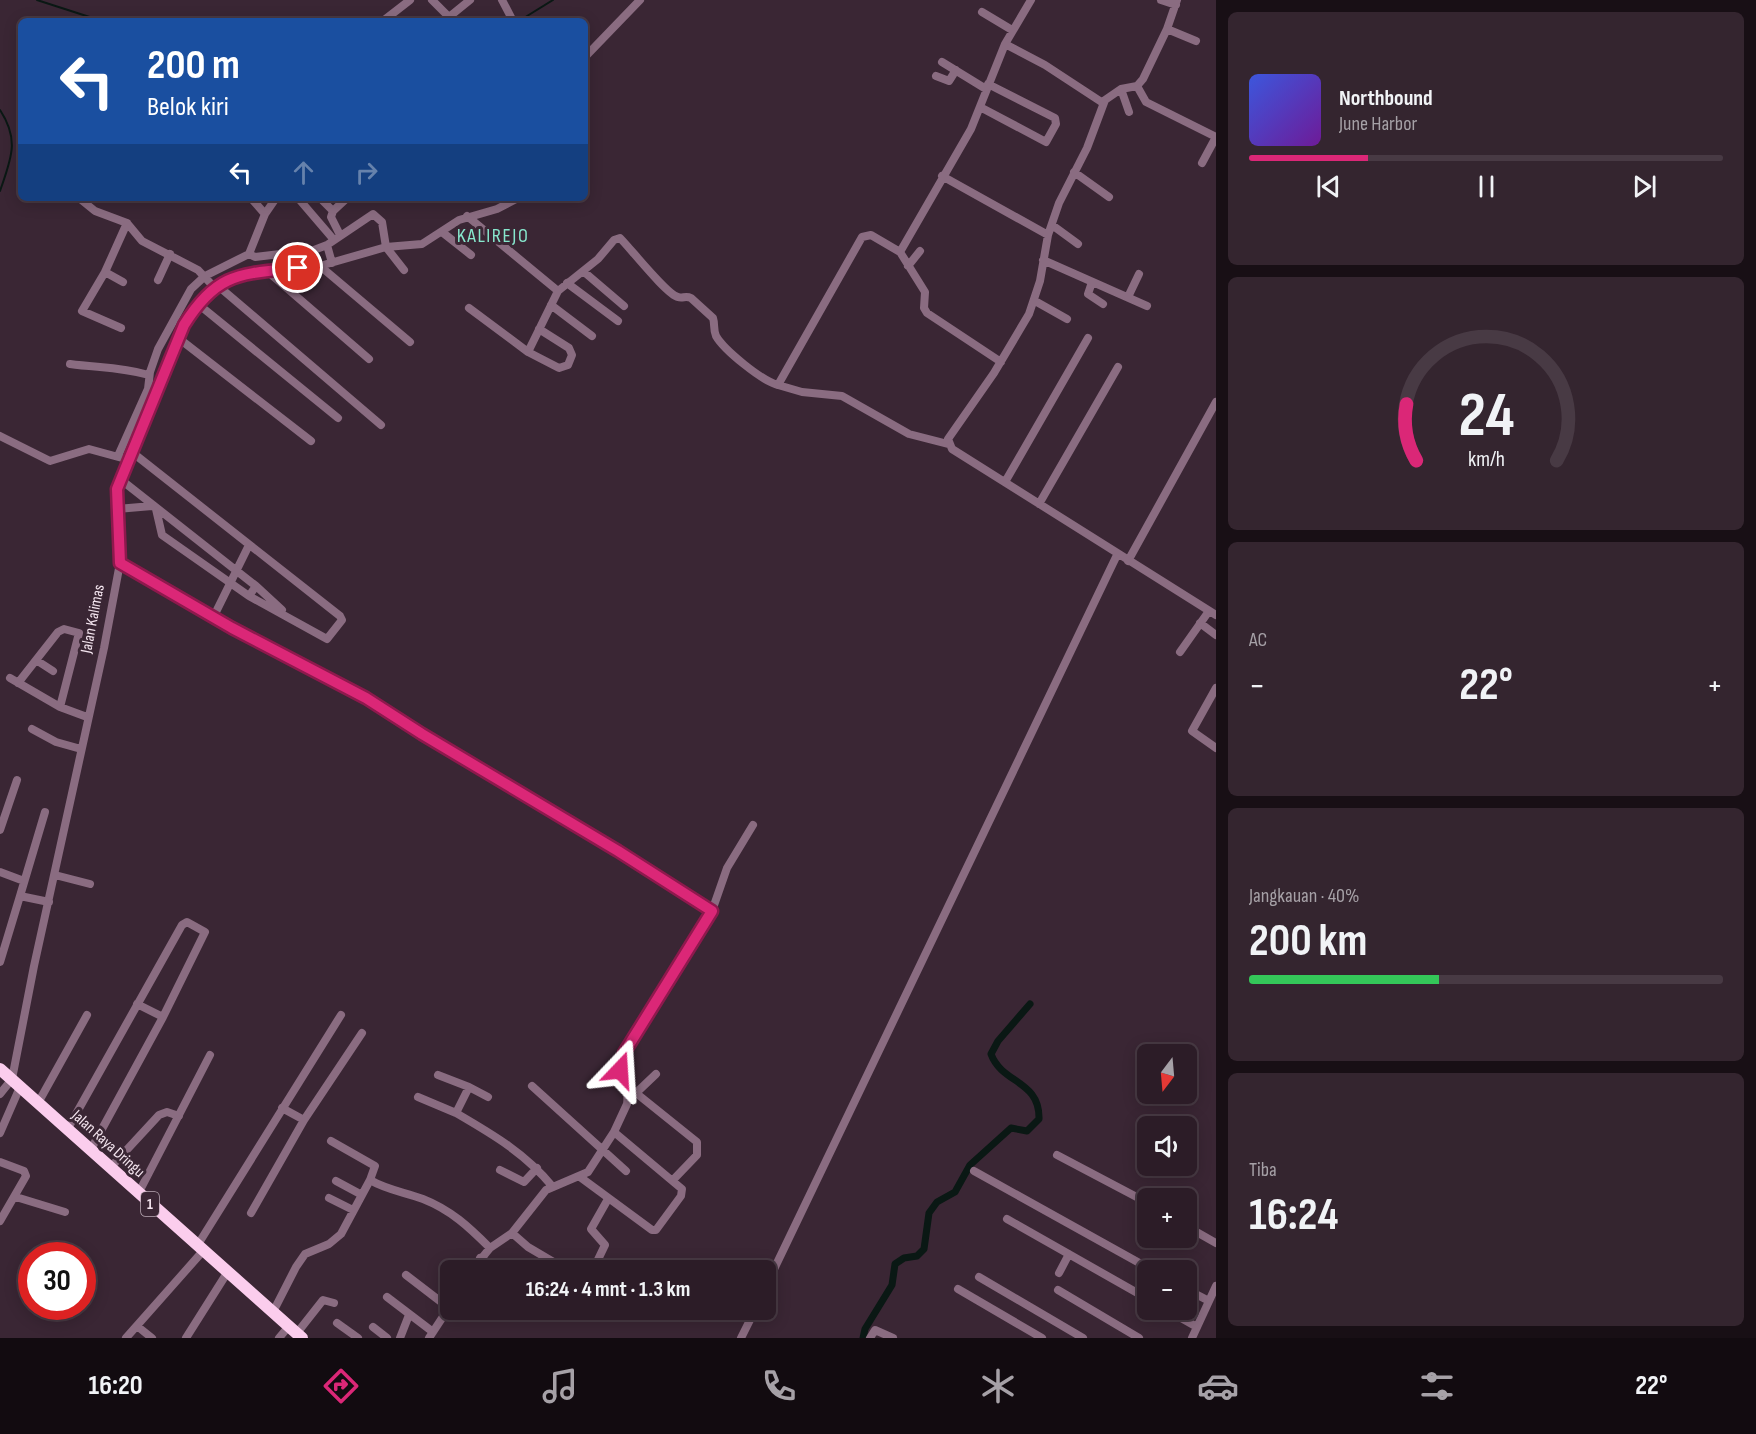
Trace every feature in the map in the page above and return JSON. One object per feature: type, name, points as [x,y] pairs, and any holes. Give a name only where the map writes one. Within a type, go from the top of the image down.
[{"type":"highway","name":"Jalan Raya Dringu","points":[[0,1069],[296,1332]]},
{"type":"street","points":[[387,18],[410,0]]},
{"type":"street","points":[[432,0],[450,18]]},
{"type":"street","points":[[452,18],[470,0]]},
{"type":"street","points":[[502,0],[512,18]]},
{"type":"street","points":[[588,54],[640,0]]},
{"type":"street","points":[[900,252],[966,137],[1005,44],[1031,0]]},
{"type":"street","points":[[948,444],[949,436],[970,410],[1001,362],[1035,301],[1048,235],[1074,172],[1087,148],[1103,103],[1110,95],[1121,89],[1137,86],[1143,80],[1167,29],[1176,3],[1161,0]]},
{"type":"street","points":[[982,12],[1012,30]]},
{"type":"street","points":[[1167,29],[1196,41]]},
{"type":"street","points":[[1005,44],[1045,65],[1103,103]]},
{"type":"street","points":[[942,62],[987,87],[1055,118],[1056,124],[1046,142],[980,107]]},
{"type":"street","points":[[936,76],[949,81],[956,70]]},
{"type":"street","points":[[1137,86],[1146,102],[1216,137],[1202,163]]},
{"type":"street","points":[[1121,89],[1129,111]]},
{"type":"street","points":[[1074,172],[1109,197]]},
{"type":"street","points":[[942,176],[1048,235]]},
{"type":"street","points":[[83,201],[95,211],[127,223],[142,241],[170,254],[210,282],[381,425]]},
{"type":"street","points":[[254,201],[265,214]]},
{"type":"street","points":[[125,457],[146,396],[149,375],[158,349],[191,289],[210,282],[249,254],[265,214],[274,201]]},
{"type":"street","points":[[300,201],[332,249]]},
{"type":"street","points":[[323,201],[333,211]]},
{"type":"street","points":[[332,249],[333,211],[343,201]]},
{"type":"street","name":"Jalan Kalimas","points":[[0,1133],[16,1083],[49,902],[120,563],[116,499],[120,479],[125,457],[159,391],[177,337],[210,282],[267,271],[320,266],[332,249],[385,243],[422,244],[467,216],[497,209],[512,201]]},
{"type":"street","points":[[249,254],[255,257],[276,256],[332,249],[373,214],[382,222],[385,243],[404,270]]},
{"type":"street","points":[[467,216],[558,291]]},
{"type":"street","points":[[121,328],[82,311],[105,272],[127,223]]},
{"type":"street","points":[[1052,225],[1078,244]]},
{"type":"street","points":[[442,232],[471,255]]},
{"type":"street","points":[[778,386],[862,237],[870,235],[900,252],[925,292],[924,308],[927,313],[1001,362]]},
{"type":"street","points":[[528,352],[558,291],[598,259],[614,240],[620,238],[652,271],[658,283],[679,298],[689,296],[713,318],[714,329],[723,345],[767,381],[802,392],[842,396],[909,434],[948,444],[1117,555],[1212,613],[1200,623],[1180,652]]},
{"type":"street","points":[[908,266],[920,251]]},
{"type":"street","points":[[158,280],[170,254]]},
{"type":"street","points":[[1043,260],[1147,306]]},
{"type":"street","points":[[320,266],[410,342]]},
{"type":"street","points":[[267,271],[369,359]]},
{"type":"street","points":[[583,271],[624,306]]},
{"type":"street","points":[[105,272],[123,282]]},
{"type":"street","points":[[1128,297],[1139,274]]},
{"type":"street","points":[[1092,282],[1088,294],[1103,304]]},
{"type":"street","points":[[567,283],[618,321]]},
{"type":"street","points":[[1035,301],[1066,319]]},
{"type":"street","points":[[198,304],[338,418]]},
{"type":"street","points":[[551,305],[592,336]]},
{"type":"street","points":[[469,308],[528,352],[559,368],[568,365],[572,355],[569,348],[539,329]]},
{"type":"street","points":[[177,337],[311,441]]},
{"type":"street","points":[[1005,482],[1088,338]]},
{"type":"street","points":[[70,364],[101,368],[111,366],[149,375]]},
{"type":"street","points":[[1039,504],[1118,367]]},
{"type":"street","points":[[1128,561],[1216,402]]},
{"type":"street","points":[[0,436],[50,461],[88,449],[125,457],[249,545],[340,616],[342,620],[327,639],[249,596],[162,535],[154,507]]},
{"type":"street","points":[[120,479],[256,586],[293,620]]},
{"type":"street","points":[[117,509],[154,507]]},
{"type":"street","points":[[213,618],[249,545]]},
{"type":"street","points":[[776,1265],[1117,555]]},
{"type":"street","points":[[120,563],[213,618],[366,698],[618,851],[712,911]]},
{"type":"street","points":[[249,596],[256,586]]},
{"type":"street","points":[[1200,623],[1216,635]]},
{"type":"street","points":[[18,683],[61,630],[80,634],[60,707]]},
{"type":"street","points":[[36,660],[53,671]]},
{"type":"street","points":[[10,678],[60,707],[87,717]]},
{"type":"street","points":[[1216,688],[1192,731],[1216,748]]},
{"type":"street","points":[[32,729],[56,742],[81,749]]},
{"type":"street","points":[[0,830],[17,780]]},
{"type":"street","points":[[0,962],[45,813]]},
{"type":"street","points":[[673,1180],[697,1155],[697,1142],[632,1094],[620,1068],[624,1053],[712,911],[727,868],[753,825]]},
{"type":"street","points":[[0,872],[24,881]]},
{"type":"street","points":[[56,875],[90,884]]},
{"type":"street","points":[[20,896],[49,902]]},
{"type":"street","points":[[68,1130],[182,925],[187,922],[206,934],[90,1151]]},
{"type":"street","points":[[137,1004],[163,1017]]},
{"type":"street","points":[[38,1103],[87,1014]]},
{"type":"street","points":[[126,1338],[200,1249],[282,1108],[341,1015]]},
{"type":"street","points":[[251,1213],[303,1120],[362,1033]]},
{"type":"street","points":[[138,1194],[210,1055]]},
{"type":"street","points":[[483,1260],[480,1258],[512,1233],[527,1212],[552,1186],[580,1178],[596,1163],[632,1094],[656,1074]]},
{"type":"street","points":[[438,1075],[488,1097]]},
{"type":"street","points":[[0,1094],[16,1083]]},
{"type":"street","points":[[532,1086],[602,1153],[626,1172]]},
{"type":"street","points":[[456,1113],[469,1087]]},
{"type":"street","points":[[418,1097],[456,1113],[507,1143],[537,1168],[552,1186]]},
{"type":"street","points":[[282,1108],[303,1120]]},
{"type":"street","points":[[110,1168],[159,1115],[167,1112],[179,1116]]},
{"type":"street","points":[[580,1178],[655,1231],[683,1192],[673,1180],[614,1132]]},
{"type":"street","points":[[273,1312],[305,1254],[335,1240],[362,1195],[375,1166],[331,1141]]},
{"type":"street","points":[[1057,1155],[1137,1197]]},
{"type":"street","points":[[0,1162],[18,1168],[26,1174],[16,1197],[0,1221]]},
{"type":"street","points":[[500,1170],[524,1182],[537,1168]]},
{"type":"street","points":[[974,1171],[1137,1262]]},
{"type":"street","points":[[370,1180],[391,1191],[421,1198],[446,1209],[461,1219],[490,1248]]},
{"type":"street","points":[[336,1181],[362,1195]]},
{"type":"street","points":[[16,1197],[65,1212]]},
{"type":"street","points":[[329,1198],[353,1210]]},
{"type":"street","points":[[598,1260],[605,1245],[591,1229],[608,1198]]},
{"type":"street","points":[[1007,1219],[1137,1293]]},
{"type":"street","points":[[1197,1232],[1216,1243]]},
{"type":"street","points":[[512,1233],[528,1247],[550,1260]]},
{"type":"street","points":[[1059,1273],[1069,1254]]},
{"type":"street","points":[[186,1338],[227,1272]]},
{"type":"street","points":[[406,1275],[440,1300]]},
{"type":"street","points":[[979,1276],[1083,1338]]},
{"type":"street","points":[[1192,1338],[1216,1286]]},
{"type":"street","points":[[958,1289],[1042,1338]]},
{"type":"street","points":[[1058,1290],[1139,1338]]},
{"type":"street","points":[[1197,1295],[1209,1301]]},
{"type":"street","points":[[387,1297],[409,1314],[431,1336],[441,1320]]},
{"type":"street","points":[[279,1338],[296,1332],[323,1300],[334,1303]]},
{"type":"street","points":[[400,1338],[409,1314]]},
{"type":"street","points":[[741,1338],[749,1320]]},
{"type":"street","points":[[1185,1320],[1197,1327]]},
{"type":"street","points":[[337,1323],[346,1334],[358,1338]]},
{"type":"street","points":[[137,1326],[153,1338]]},
{"type":"street","points":[[372,1326],[387,1338]]},
{"type":"street","points":[[870,1338],[875,1330],[893,1338]]},
{"type":"waterway","points":[[37,0],[93,18]]},
{"type":"waterway","points":[[524,18],[553,0]]},
{"type":"waterway","points":[[0,110],[12,140],[10,159],[0,191]]},
{"type":"waterway","points":[[863,1338],[865,1329],[892,1285],[895,1264],[904,1258],[917,1256],[924,1249],[929,1213],[937,1202],[955,1192],[970,1165],[1011,1128],[1027,1131],[1039,1119],[1038,1106],[1033,1097],[1027,1089],[996,1064],[991,1054],[998,1041],[1030,1004]]},
{"type":"district","name":"KALIREJO","points":[[493,236]]},
{"type":"route","points":[[298,268],[258,272],[221,282],[198,304],[184,325],[177,337],[159,391],[117,489],[120,563],[213,618],[319,671],[366,698],[618,851],[712,911],[624,1053],[620,1070]]}]
